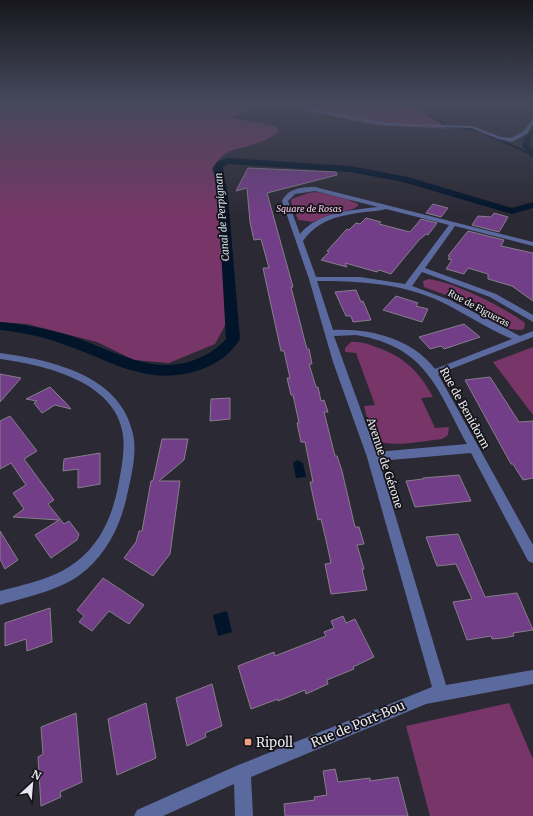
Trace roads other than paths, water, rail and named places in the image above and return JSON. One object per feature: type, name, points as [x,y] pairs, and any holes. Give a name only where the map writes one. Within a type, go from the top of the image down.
[{"type":"street","name":"Avenue de Gérone","points":[[441,693],[372,457],[329,333],[313,279],[285,201],[290,194],[315,189],[533,244]]},
{"type":"street","name":"Avenue de Gérone","points":[[299,241],[309,228],[327,219],[351,212],[388,207]]},
{"type":"street","points":[[407,287],[453,224]]},
{"type":"street","name":"Rue de Figueras","points":[[420,269],[472,287],[501,300],[533,319]]},
{"type":"street","name":"Rue de Figueras","points":[[313,279],[364,280],[407,287],[436,297],[519,339]]},
{"type":"street","name":"Rue de Benidorm","points":[[329,333],[359,332],[383,338],[406,349],[423,362],[433,373],[533,556]]},
{"type":"street","points":[[433,373],[533,334]]},
{"type":"street","points":[[0,356],[31,360],[65,370],[98,388],[115,405],[122,418],[127,433],[129,454],[121,497],[112,530],[96,553],[80,567],[56,580],[0,598]]},
{"type":"street","points":[[372,457],[474,448]]},
{"type":"street","name":"Rue de Port-Bou","points":[[143,816],[242,772],[426,696],[533,677]]},
{"type":"street","points":[[242,772],[244,816]]},
{"type":"water","points":[[297,460],[303,463],[306,477],[296,478],[293,463]]},
{"type":"water","points":[[227,611],[232,632],[218,636],[213,615]]},
{"type":"waterway","points":[[497,139],[533,155]]},
{"type":"waterway","name":"Canal de Perpignan","points":[[528,139],[526,146],[533,154]]},
{"type":"waterway","name":"Canal de Perpignan","points":[[0,326],[55,336],[128,364],[156,371],[184,369],[200,364],[226,349],[233,339],[223,197],[218,167],[221,163],[228,161],[350,169],[405,179],[491,206],[512,211],[533,205]]},
{"type":"place","name":"Ripoll","points":[[248,742]]},
{"type":"park label","name":"Square de Rosas","points":[[309,208]]}]
